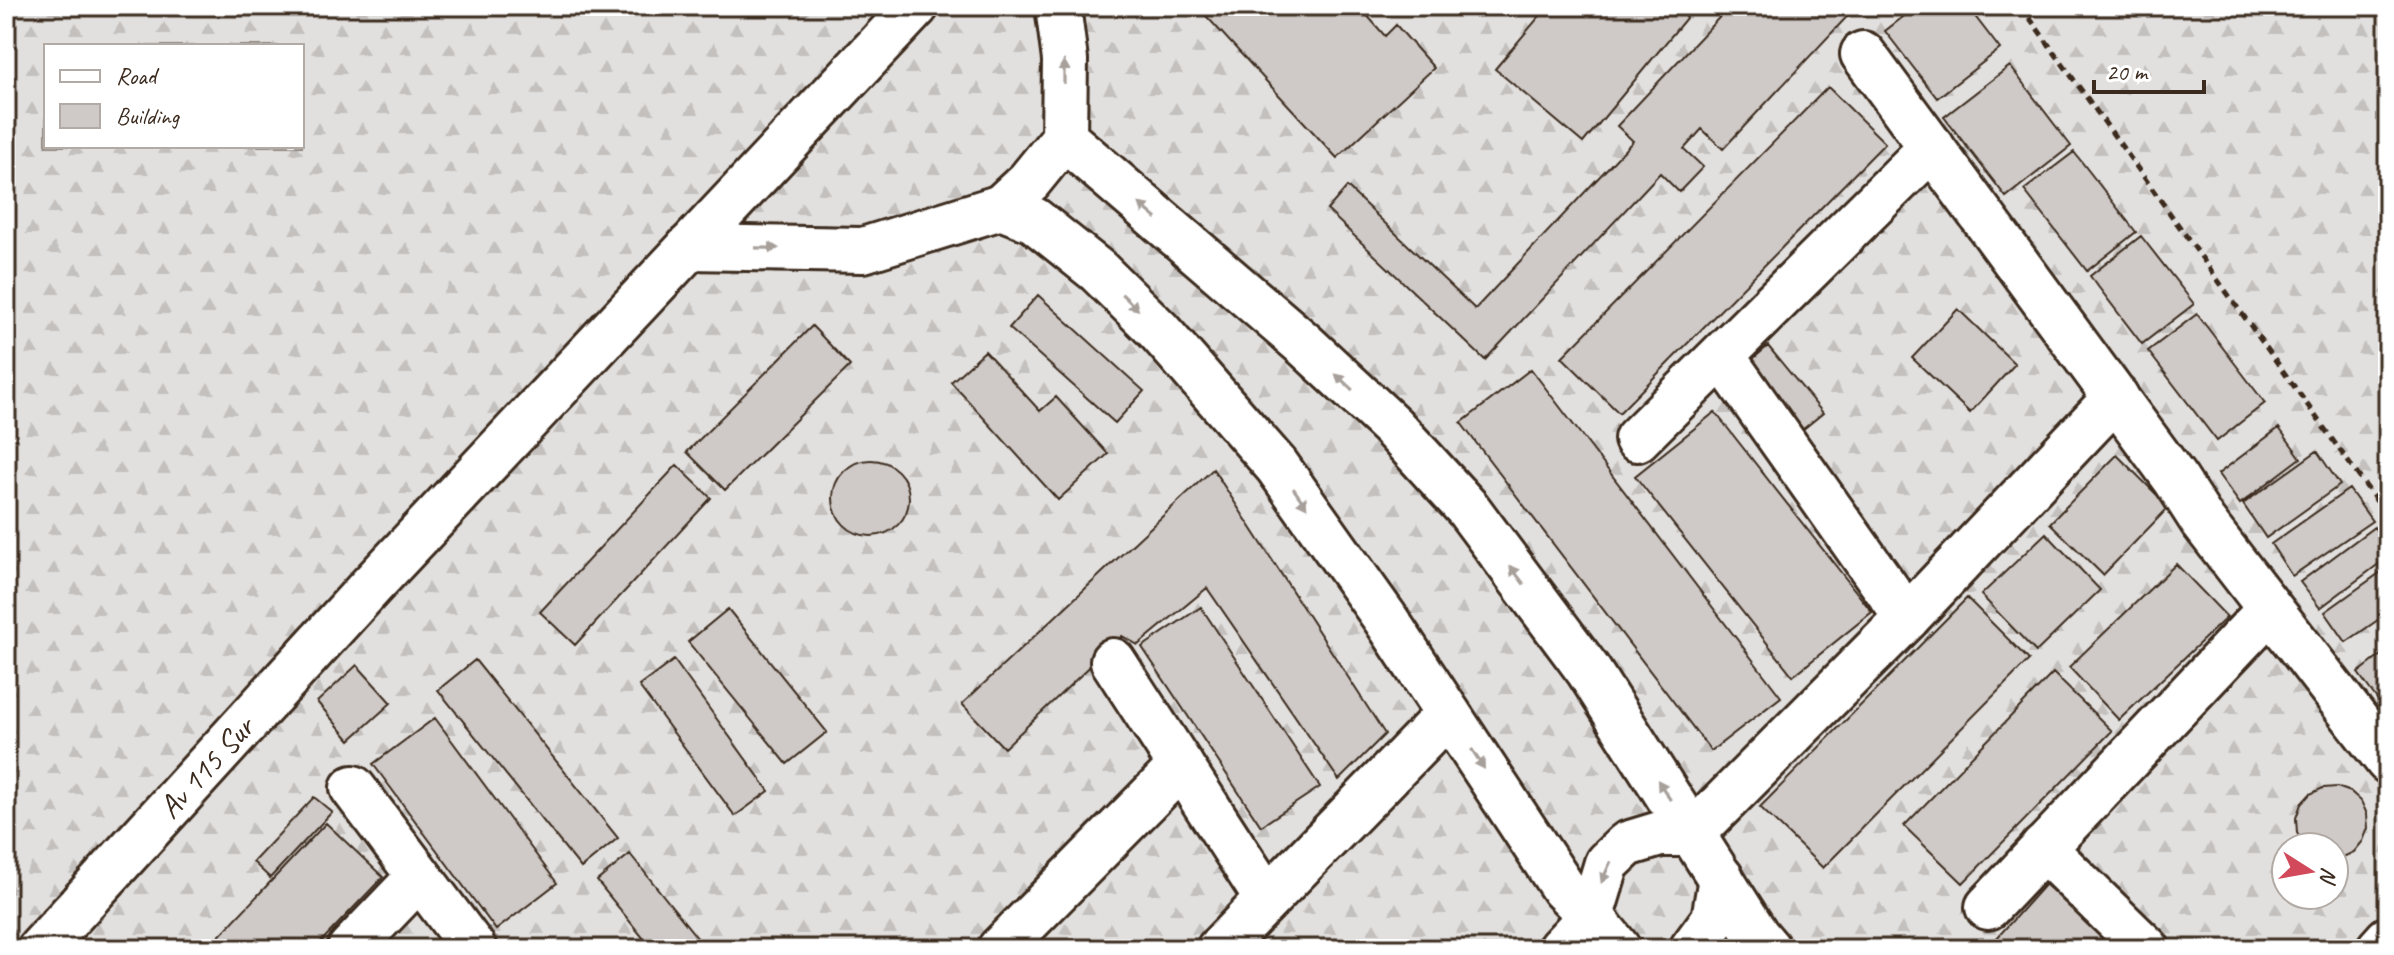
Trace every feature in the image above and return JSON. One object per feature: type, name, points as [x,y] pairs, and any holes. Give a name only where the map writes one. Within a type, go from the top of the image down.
[{"type":"street","name":"Av 115 Sur","points":[[40,949],[371,586],[916,6]]},
{"type":"street","points":[[689,247],[863,250],[1001,207],[1029,181],[1064,138],[1065,60],[1058,6]]},
{"type":"street","points":[[1863,54],[2116,397],[2203,522],[2388,761]]},
{"type":"street","points":[[1064,138],[1305,345],[1392,426],[1468,509],[1588,670],[1768,949]]},
{"type":"street","points":[[1637,439],[1932,147]]},
{"type":"street","points":[[1001,207],[1034,220],[1098,271],[1159,331],[1277,466],[1385,618],[1563,888],[1604,932]]},
{"type":"street","points":[[1722,356],[1907,618]]},
{"type":"street","points":[[1604,932],[1607,863],[1627,844],[1660,834],[1692,834],[1907,618],[2116,397]]},
{"type":"street","points":[[1988,907],[2270,609]]},
{"type":"street","points":[[1113,661],[1267,899]]},
{"type":"street","points":[[1219,949],[1448,714]]},
{"type":"street","points":[[1000,949],[1181,766]]},
{"type":"street","points":[[353,788],[474,949]]},
{"type":"street","points":[[2043,848],[2147,949]]},
{"type":"street","points":[[350,949],[419,877]]},
{"type":"street","points":[[1692,949],[1714,919],[1721,878]]},
{"type":"street","points":[[1560,949],[1604,932]]},
{"type":"street","points":[[2379,949],[2388,939]]},
{"type":"path","points":[[2021,6],[2388,517]]},
{"type":"green space","points":[[6,6],[2388,6],[2388,949],[6,949]]},
{"type":"building","points":[[1197,6],[1359,6],[1385,36],[1396,25],[1434,68],[1337,158]]},
{"type":"building","points":[[1548,6],[1696,6],[1583,143],[1495,69]]},
{"type":"building","points":[[1730,6],[1857,6],[1723,149],[1702,129],[1684,149],[1703,167],[1679,192],[1660,173],[1485,360],[1327,210],[1347,187],[1475,309],[1633,141],[1617,126]]},
{"type":"building","points":[[1917,6],[1967,6],[2000,49],[1937,98],[1885,31]]},
{"type":"building","points":[[2010,66],[2071,146],[2006,197],[1944,117]]},
{"type":"building","points":[[1828,87],[1885,143],[1619,413],[1562,357]]},
{"type":"building","points":[[2074,152],[2136,232],[2087,271],[2024,190]]},
{"type":"building","points":[[2141,236],[2194,304],[2142,344],[2090,276]]},
{"type":"building","points":[[1038,295],[1144,391],[1115,423],[1009,328]]},
{"type":"building","points":[[1958,309],[2015,364],[1970,413],[1912,358]]},
{"type":"building","points":[[2197,314],[2265,403],[2217,441],[2148,351]]},
{"type":"building","points":[[812,326],[850,366],[725,490],[687,452]]},
{"type":"building","points":[[1768,346],[1823,413],[1802,430],[1747,364]]},
{"type":"building","points":[[985,351],[1040,411],[1056,397],[1108,454],[1058,500],[951,382]]},
{"type":"building","points":[[1531,369],[1781,697],[1711,751],[1461,423]]},
{"type":"building","points":[[1715,412],[1872,612],[1793,676],[1635,476]]},
{"type":"building","points":[[2279,428],[2301,458],[2240,504],[2218,474]]},
{"type":"building","points":[[2317,451],[2340,485],[2266,538],[2243,504]]},
{"type":"building","points":[[2117,455],[2169,507],[2103,575],[2050,523]]},
{"type":"building","points":[[871,460],[886,463],[898,471],[906,483],[909,498],[906,513],[898,525],[886,533],[871,536],[856,533],[844,525],[836,513],[833,498],[836,483],[844,471],[856,463]]},
{"type":"building","points":[[677,465],[711,498],[575,645],[540,612]]},
{"type":"building","points":[[1213,469],[1385,734],[1339,780],[1207,588],[1138,645],[1122,636],[1004,748],[962,704]]},
{"type":"building","points":[[2349,489],[2372,521],[2292,576],[2271,544]]},
{"type":"building","points":[[2374,527],[2388,546],[2388,557],[2320,608],[2300,582]]},
{"type":"building","points":[[2046,533],[2100,590],[2036,652],[1981,595]]},
{"type":"building","points":[[2176,564],[2227,617],[2119,720],[2069,667]]},
{"type":"building","points":[[2388,567],[2388,613],[2346,642],[2325,612]]},
{"type":"building","points":[[1967,598],[2029,660],[1823,868],[1760,807]]},
{"type":"building","points":[[1201,607],[1320,787],[1261,826],[1142,647]]},
{"type":"building","points":[[728,609],[827,732],[787,764],[688,642]]},
{"type":"building","points":[[2388,650],[2388,702],[2382,706],[2358,673]]},
{"type":"building","points":[[475,660],[618,838],[581,868],[438,690]]},
{"type":"building","points":[[674,660],[769,791],[735,816],[639,686]]},
{"type":"building","points":[[357,665],[391,703],[350,740],[317,702]]},
{"type":"building","points":[[2053,673],[2112,731],[1963,883],[1904,826]]},
{"type":"building","points":[[2388,706],[2388,724],[2379,713]]},
{"type":"building","points":[[435,718],[557,883],[496,930],[373,764]]},
{"type":"building","points":[[2337,787],[2351,792],[2361,801],[2367,814],[2368,828],[2363,841],[2350,854],[2350,831],[2297,831],[2296,818],[2301,804],[2310,794],[2323,788]]},
{"type":"building","points":[[314,797],[332,812],[270,878],[253,862]]},
{"type":"building","points":[[326,823],[383,877],[314,949],[207,949]]},
{"type":"building","points":[[630,854],[706,949],[652,949],[597,881]]},
{"type":"building","points":[[2045,884],[2117,949],[1987,949]]}]
